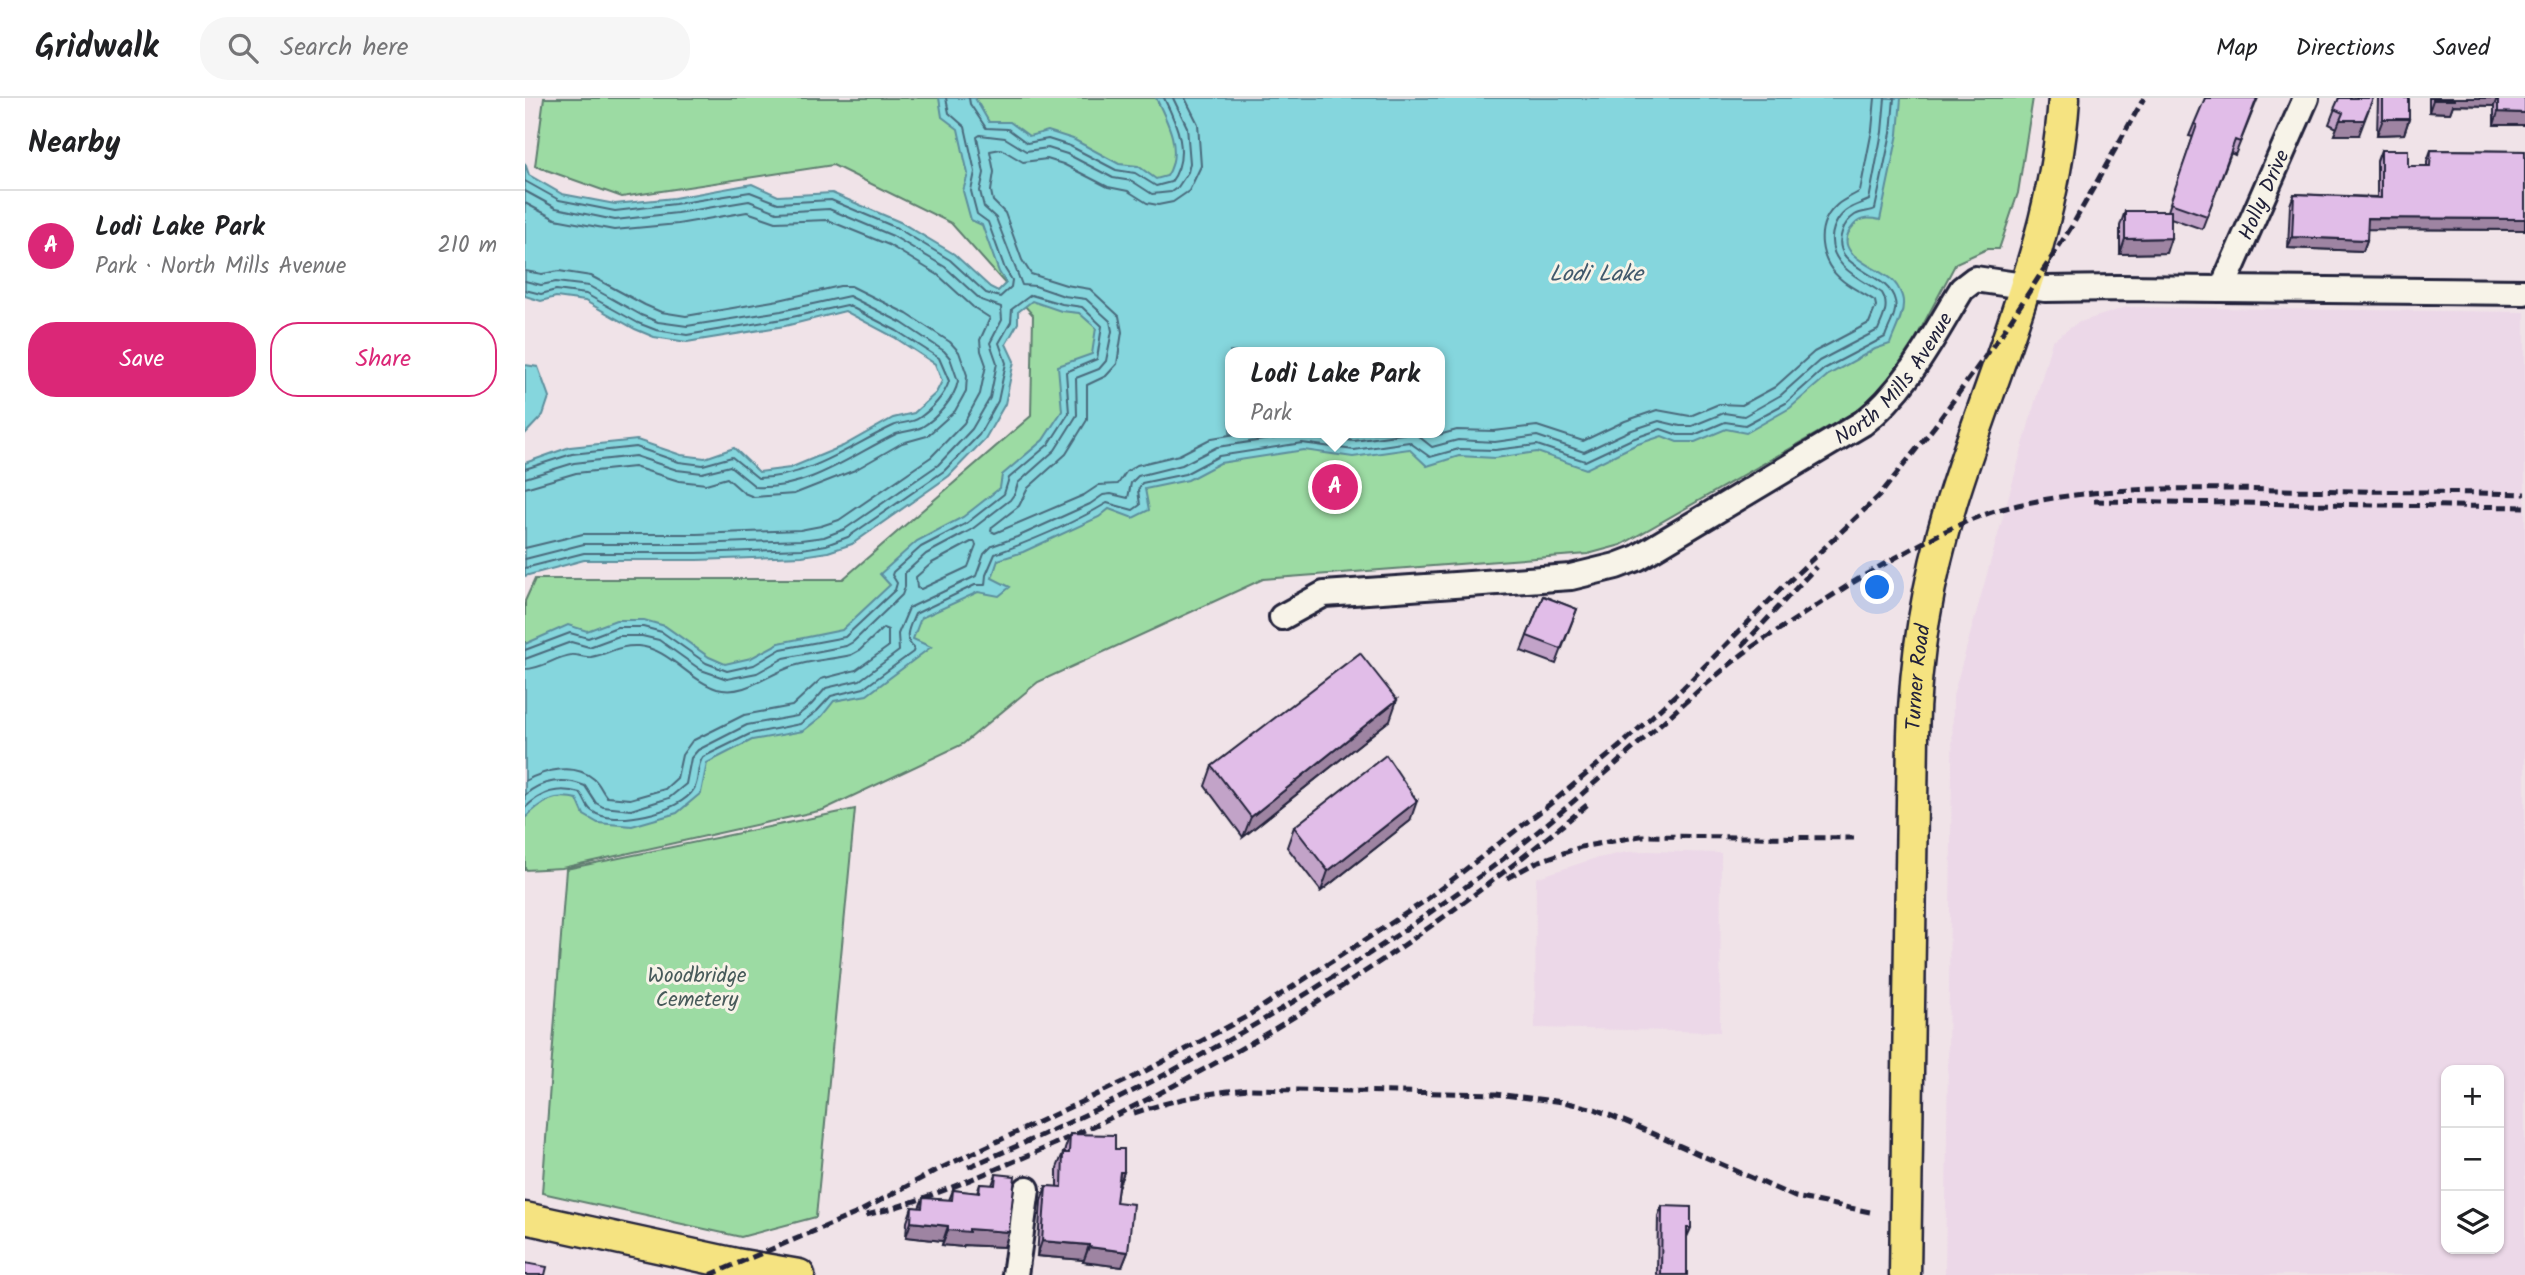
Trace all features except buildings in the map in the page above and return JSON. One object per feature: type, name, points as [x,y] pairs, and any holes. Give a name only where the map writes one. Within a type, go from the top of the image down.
[{"type":"main road","name":"Turner Road","points":[[1905,1275],[1913,735],[1918,649],[1927,596],[1947,520],[2043,230],[2055,179],[2064,98]]},
{"type":"main road","points":[[525,1218],[799,1275]]},
{"type":"street","name":"Holly Drive","points":[[2222,289],[2306,98]]},
{"type":"street","name":"North Mills Avenue","points":[[1282,617],[1310,599],[1331,592],[1570,577],[1637,558],[1879,411],[1894,396],[1962,289],[1983,278],[2025,287],[2063,290],[2118,288],[2525,292]]},
{"type":"street","points":[[1015,1275],[1027,1189]]},
{"type":"shaded area","points":[[2127,307],[2525,312],[2525,1275],[1945,1275],[1953,696],[2052,341],[2077,323]]},
{"type":"shaded area","points":[[1647,851],[1721,853],[1720,1032],[1535,1028],[1536,878],[1593,859]]},
{"type":"green space","points":[[544,98],[2033,98],[2018,193],[1999,249],[1987,249],[1956,263],[1916,338],[1886,383],[1863,407],[1621,545],[1588,554],[1263,579],[1038,682],[963,744],[823,810],[562,868],[525,870],[525,601],[535,579],[843,579],[1031,416],[1033,315],[951,223],[833,165],[622,197],[535,166]]},
{"type":"green space","name":"Woodbridge Cemetery","points":[[855,809],[816,1217],[741,1237],[542,1193],[566,869]]},
{"type":"water","name":"Lodi Lake","points":[[939,98],[975,98],[989,122],[1010,122],[1029,136],[1048,131],[1073,139],[1119,164],[1138,166],[1156,179],[1167,176],[1172,166],[1174,147],[1156,98],[1901,98],[1898,134],[1880,220],[1866,219],[1857,222],[1847,235],[1847,244],[1859,259],[1896,284],[1903,307],[1890,344],[1875,349],[1828,375],[1790,408],[1746,433],[1726,429],[1695,442],[1677,442],[1662,436],[1635,445],[1586,469],[1537,452],[1495,458],[1459,456],[1427,466],[1409,449],[1353,457],[1304,450],[1220,463],[1188,480],[1145,489],[1149,510],[1133,518],[1109,509],[1099,517],[1023,552],[998,560],[992,578],[1010,587],[999,596],[978,592],[921,618],[913,639],[931,647],[867,695],[834,701],[822,716],[803,731],[752,740],[707,763],[701,793],[677,813],[632,826],[598,823],[584,815],[577,799],[561,797],[542,803],[525,818],[525,644],[568,625],[587,631],[616,620],[644,620],[665,626],[709,657],[725,664],[751,658],[779,643],[842,630],[890,585],[880,574],[917,541],[963,517],[1000,488],[1002,475],[1043,440],[1062,411],[1058,366],[1092,354],[1096,328],[1079,313],[1061,311],[1032,301],[1018,312],[1018,323],[1006,344],[1014,361],[1005,404],[985,439],[949,476],[852,544],[828,552],[802,556],[584,560],[525,576],[525,463],[570,447],[637,440],[681,455],[705,458],[734,448],[759,472],[790,468],[843,446],[893,418],[914,413],[936,393],[942,381],[935,364],[894,337],[845,311],[785,326],[687,342],[654,337],[585,301],[556,297],[541,301],[525,296],[525,163],[529,175],[562,194],[615,204],[674,198],[752,184],[778,196],[832,193],[900,222],[954,254],[998,291],[1006,283],[999,272],[982,225],[971,220],[963,191],[968,174],[958,129],[942,117]]},
{"type":"water","points":[[525,365],[538,367],[549,397],[543,415],[525,434]]},
{"type":"railway","points":[[710,1275],[855,1214],[939,1169],[1138,1075],[1246,1017],[1422,903],[1554,801],[1620,746],[1683,688],[1783,587],[1879,496],[1934,427],[2003,332],[2072,226],[2144,98]]},
{"type":"railway","points":[[968,1167],[1039,1136],[1178,1068],[1312,991],[1377,949],[1503,859],[1749,649],[1873,570],[1959,525],[2006,508],[2039,501],[2073,495],[2141,490],[2525,494]]},
{"type":"railway","points":[[2094,501],[2525,507]]},
{"type":"railway","points":[[1742,646],[1816,567]]},
{"type":"railway","points":[[866,1215],[925,1198],[1020,1159],[1096,1125],[1245,1046],[1388,956],[1457,907],[1588,804]]},
{"type":"railway","points":[[1507,878],[1537,862],[1581,847],[1640,836],[1854,838]]},
{"type":"railway","points":[[1134,1113],[1191,1097],[1250,1089],[1496,1094],[1563,1102],[1595,1109],[1795,1197],[1870,1212]]},
{"type":"place","name":"Lodi Lake Park","points":[[1335,487]]}]
